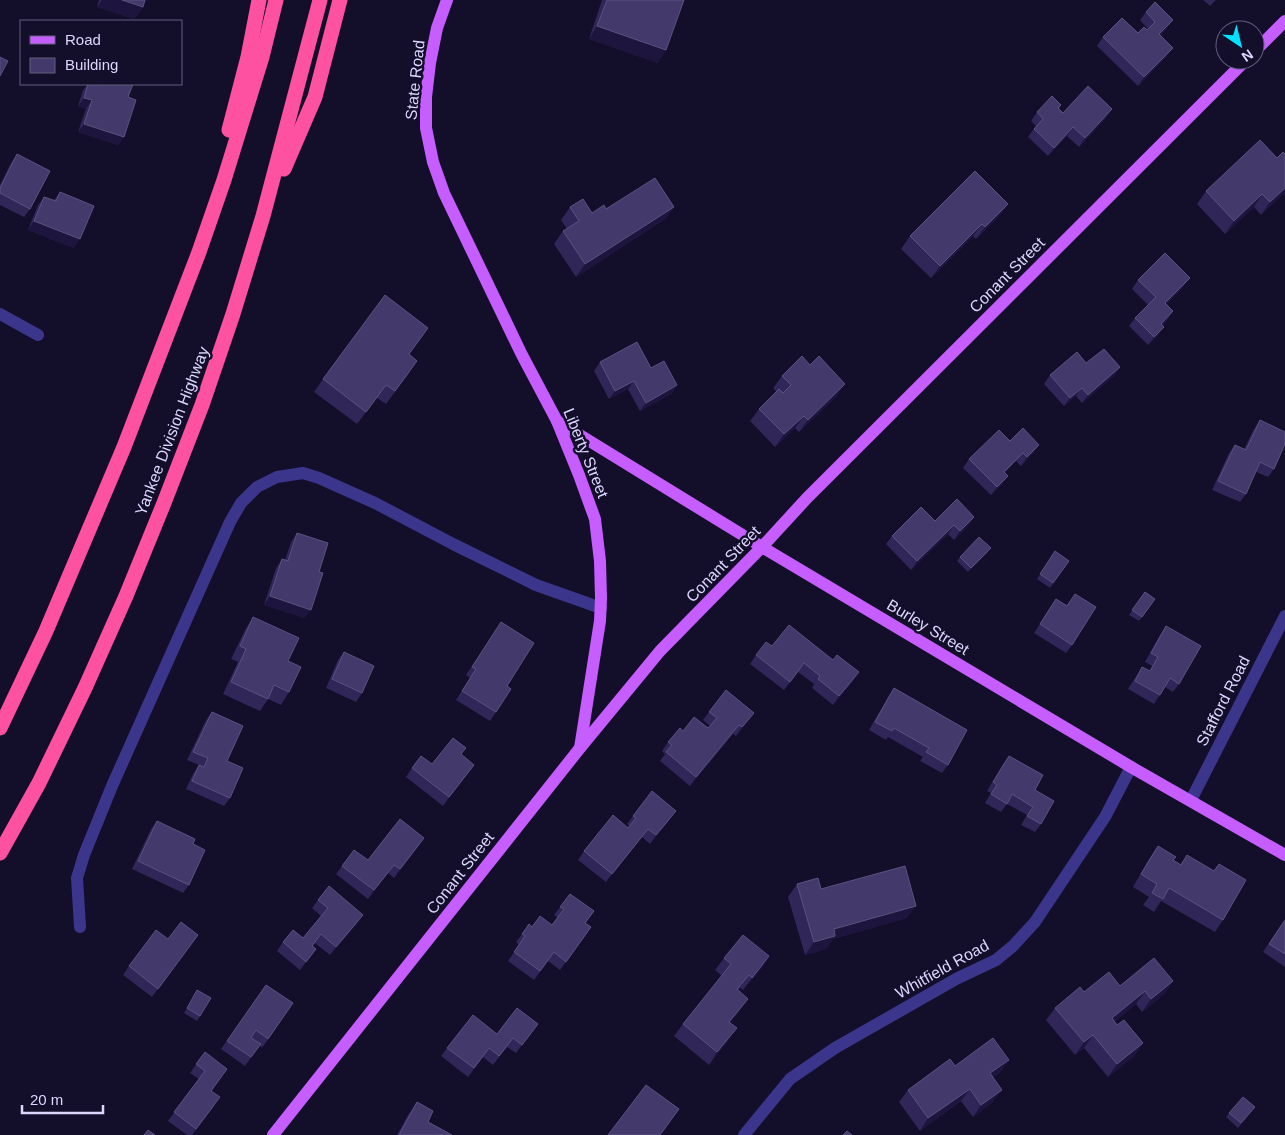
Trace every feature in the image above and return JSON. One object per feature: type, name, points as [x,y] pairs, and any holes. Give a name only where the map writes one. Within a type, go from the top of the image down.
[{"type":"highway","points":[[199,252],[248,57],[259,0]]},
{"type":"highway","points":[[0,728],[46,631],[106,492],[199,252],[227,171],[262,57],[276,0]]},
{"type":"highway","name":"Yankee Division Highway","points":[[0,853],[39,783],[85,688],[126,596],[202,405],[263,216],[320,0]]},
{"type":"highway","points":[[263,216],[315,97],[340,0]]},
{"type":"main road","name":"State Road","points":[[444,193],[433,162],[426,128],[426,97],[437,28],[447,0]]},
{"type":"main road","points":[[1265,41],[1285,21]]},
{"type":"main road","name":"Conant Street","points":[[273,1135],[580,748],[660,651],[807,498],[1236,70]]},
{"type":"main road","name":"Liberty Street","points":[[444,193],[522,355],[557,420],[594,519],[600,560],[601,608],[580,748]]},
{"type":"main road","name":"Burley Street","points":[[557,420],[762,547],[1131,767],[1285,855]]},
{"type":"street","points":[[0,314],[38,336]]},
{"type":"street","points":[[80,927],[77,878],[84,855],[112,786],[230,522],[241,502],[257,487],[277,477],[303,473],[319,478],[375,503],[536,585],[601,608]]},
{"type":"street","name":"Stafford Road","points":[[1191,800],[1285,616]]},
{"type":"street","name":"Whitfield Road","points":[[744,1135],[790,1079],[843,1044],[948,983],[996,960],[1013,946],[1035,922],[1105,817],[1131,767]]},
{"type":"building","points":[[122,0],[145,0],[143,7]]},
{"type":"building","points":[[607,0],[684,0],[666,50],[597,26]]},
{"type":"building","points":[[1155,2],[1173,20],[1159,34],[1173,48],[1144,77],[1103,37],[1122,18],[1138,33],[1144,27],[1147,30],[1155,22],[1146,12]]},
{"type":"building","points":[[0,57],[8,61],[0,76]]},
{"type":"building","points":[[88,85],[133,85],[128,97],[136,100],[124,137],[84,124],[92,100],[84,98]]},
{"type":"building","points":[[1088,86],[1112,109],[1085,138],[1073,127],[1054,148],[1034,129],[1043,119],[1037,112],[1052,96],[1061,105],[1058,108],[1063,113]]},
{"type":"building","points":[[1260,140],[1277,158],[1283,152],[1285,154],[1285,188],[1270,202],[1262,194],[1234,221],[1206,191]]},
{"type":"building","points":[[17,154],[50,171],[30,209],[0,193],[0,188]]},
{"type":"building","points":[[975,171],[1008,204],[985,227],[982,224],[940,266],[910,236]]},
{"type":"building","points":[[655,178],[674,207],[585,264],[563,231],[579,221],[570,207],[583,199],[592,213],[604,205],[606,209]]},
{"type":"building","points":[[60,192],[94,206],[80,239],[34,221],[44,197],[56,201]]},
{"type":"building","points":[[1165,253],[1190,278],[1165,303],[1173,311],[1161,324],[1164,327],[1154,337],[1135,318],[1156,297],[1138,280]]},
{"type":"building","points":[[385,295],[428,328],[409,354],[417,361],[395,391],[386,385],[366,412],[323,379]]},
{"type":"building","points":[[637,342],[651,368],[664,361],[677,385],[646,403],[634,381],[615,391],[600,362]]},
{"type":"building","points":[[1104,349],[1120,367],[1088,395],[1082,388],[1070,398],[1050,375],[1077,352],[1086,363]]},
{"type":"building","points":[[802,356],[810,365],[819,356],[845,384],[808,420],[804,416],[784,434],[759,409],[779,389],[783,393],[791,385],[782,376]]},
{"type":"building","points":[[1260,420],[1285,432],[1285,444],[1274,469],[1260,462],[1246,494],[1218,481],[1235,445],[1246,450]]},
{"type":"building","points":[[1023,428],[1039,445],[1027,457],[1023,453],[1004,472],[1008,476],[997,487],[969,459],[999,430],[1010,441]]},
{"type":"building","points":[[957,499],[974,517],[960,531],[954,525],[917,561],[892,536],[921,507],[935,521]]},
{"type":"building","points":[[297,533],[328,543],[319,572],[323,573],[311,610],[270,596],[282,559],[288,561]]},
{"type":"building","points":[[979,537],[991,548],[971,568],[960,557]]},
{"type":"building","points":[[1055,551],[1069,561],[1053,583],[1040,574]]},
{"type":"building","points":[[1145,592],[1155,599],[1142,617],[1132,610]]},
{"type":"building","points":[[1075,594],[1096,607],[1072,645],[1040,624],[1056,599],[1067,606]]},
{"type":"building","points":[[253,617],[299,638],[288,661],[301,667],[289,692],[274,685],[268,699],[231,682],[246,649],[240,646]]},
{"type":"building","points":[[501,622],[534,643],[507,686],[511,689],[496,712],[462,691],[476,669],[472,667]]},
{"type":"building","points":[[789,625],[833,660],[837,655],[859,672],[839,696],[818,679],[820,676],[804,663],[790,682],[756,655],[766,642],[772,646]]},
{"type":"building","points":[[1166,626],[1201,646],[1179,684],[1170,678],[1160,695],[1135,681],[1142,667],[1150,671],[1158,657],[1151,653]]},
{"type":"building","points":[[344,652],[374,666],[362,693],[332,679]]},
{"type":"building","points":[[894,688],[967,730],[948,765],[926,752],[929,748],[894,728],[892,731],[875,722]]},
{"type":"building","points":[[726,690],[754,713],[742,727],[739,725],[696,777],[666,752],[672,745],[668,742],[680,728],[683,731],[694,717],[708,728],[717,718],[709,712]]},
{"type":"building","points":[[212,712],[243,726],[227,761],[243,768],[230,798],[192,781],[199,765],[204,767],[208,758],[193,752]]},
{"type":"building","points":[[453,738],[466,748],[461,754],[474,765],[449,797],[412,768],[421,756],[432,764]]},
{"type":"building","points":[[1009,756],[1043,775],[1035,790],[1054,801],[1041,824],[1027,816],[1033,807],[1012,794],[1007,804],[991,794],[997,785],[993,782]]},
{"type":"building","points":[[652,791],[676,811],[656,835],[648,829],[612,874],[584,851],[613,815],[628,828],[636,818],[633,816]]},
{"type":"building","points":[[400,819],[424,838],[400,869],[394,865],[374,890],[342,866],[354,850],[368,860]]},
{"type":"building","points":[[157,821],[195,839],[193,844],[205,850],[189,885],[138,861]]},
{"type":"building","points":[[1158,846],[1176,857],[1173,860],[1181,865],[1187,855],[1214,871],[1219,864],[1246,880],[1223,920],[1169,888],[1163,899],[1152,893],[1157,884],[1141,874]]},
{"type":"building","points":[[905,866],[916,906],[834,929],[835,936],[814,942],[797,884],[818,878],[821,889]]},
{"type":"building","points":[[329,886],[363,915],[336,947],[321,934],[312,946],[316,949],[306,962],[283,942],[293,930],[303,938],[328,908],[318,900]]},
{"type":"building","points":[[570,894],[594,911],[585,923],[591,927],[566,962],[554,952],[540,971],[514,952],[525,936],[522,934],[529,924],[532,927],[540,916],[552,925],[564,909],[560,907]]},
{"type":"building","points":[[1285,920],[1285,954],[1269,944]]},
{"type":"building","points":[[181,922],[198,935],[158,989],[129,966],[156,930],[168,939]]},
{"type":"building","points":[[743,935],[769,956],[752,978],[749,975],[737,989],[748,999],[729,1022],[737,1028],[717,1052],[683,1024],[731,964],[724,958]]},
{"type":"building","points":[[1154,958],[1173,981],[1151,999],[1145,991],[1112,1018],[1117,1025],[1124,1020],[1143,1043],[1117,1064],[1093,1035],[1084,1042],[1055,1008],[1080,987],[1084,992],[1109,972],[1120,986]]},
{"type":"building","points":[[266,985],[293,1003],[268,1039],[256,1030],[251,1038],[261,1044],[251,1057],[227,1041]]},
{"type":"building","points":[[197,990],[211,998],[200,1016],[187,1008]]},
{"type":"building","points":[[517,1008],[538,1024],[522,1045],[513,1038],[499,1056],[489,1048],[474,1068],[447,1048],[473,1015],[497,1034]]},
{"type":"building","points":[[993,1038],[1009,1060],[990,1073],[1002,1090],[981,1105],[970,1089],[928,1118],[908,1090],[950,1059],[955,1066]]},
{"type":"building","points":[[205,1052],[227,1069],[211,1091],[220,1097],[196,1129],[174,1112],[205,1071],[196,1064]]},
{"type":"building","points":[[646,1085],[679,1109],[660,1135],[608,1135]]},
{"type":"building","points":[[1243,1097],[1255,1107],[1241,1123],[1229,1113]]},
{"type":"building","points":[[417,1102],[433,1111],[428,1122],[452,1135],[399,1135]]},
{"type":"building","points":[[148,1130],[155,1135],[144,1135]]},
{"type":"building","points":[[847,1131],[852,1135],[843,1135]]}]
